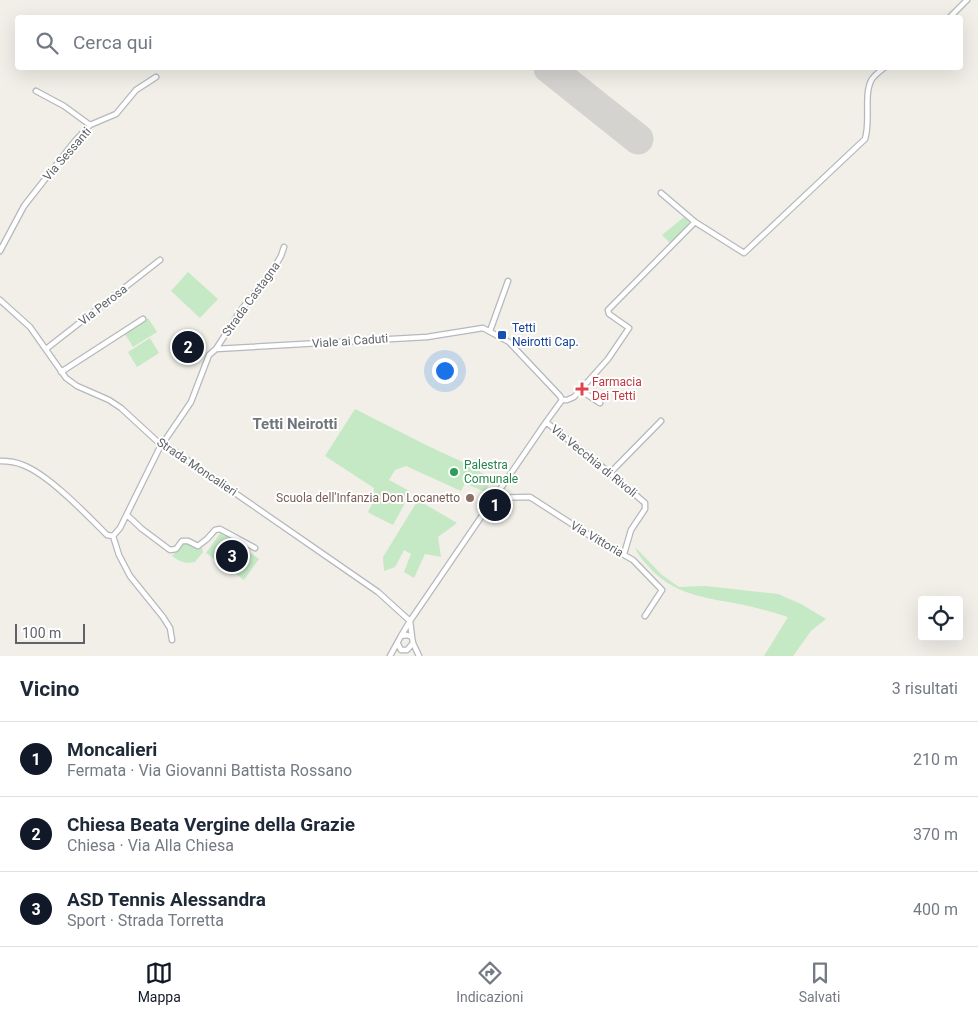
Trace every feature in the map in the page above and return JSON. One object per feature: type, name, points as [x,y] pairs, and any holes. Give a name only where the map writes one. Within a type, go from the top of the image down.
[{"type":"street","points":[[952,15],[967,0]]},
{"type":"street","points":[[661,193],[695,222],[744,253],[865,139],[870,85],[873,77],[882,70]]},
{"type":"street","name":"Via Sessanti","points":[[0,251],[24,206],[75,141],[90,125],[116,114],[136,90],[156,77]]},
{"type":"street","points":[[36,91],[64,106],[90,125]]},
{"type":"street","points":[[562,400],[574,397],[608,359],[630,328],[608,314],[608,310],[695,222]]},
{"type":"street","name":"Strada Castagna","points":[[113,536],[127,515],[151,464],[191,402],[209,355],[216,349],[241,310],[272,271],[284,247]]},
{"type":"street","name":"Via Perosa","points":[[46,350],[160,260]]},
{"type":"street","points":[[508,281],[490,331],[509,342],[562,400]]},
{"type":"street","name":"Strada Moncalieri","points":[[0,300],[30,327],[61,372],[76,386],[121,408],[163,444],[378,592],[410,621]]},
{"type":"street","points":[[61,372],[143,319]]},
{"type":"street","name":"Viale ai Caduti","points":[[216,349],[427,337],[483,328],[490,331]]},
{"type":"street","points":[[580,390],[600,403]]},
{"type":"street","points":[[390,656],[405,628],[562,400]]},
{"type":"street","points":[[610,473],[661,421]]},
{"type":"street","name":"Via Vecchia di Rivoli","points":[[546,422],[645,503],[645,509],[631,530],[624,554]]},
{"type":"street","points":[[0,461],[22,464],[33,470],[70,500],[107,535],[113,536],[119,555],[130,576],[164,617],[170,628],[172,640]]},
{"type":"street","name":"Via Vittoria","points":[[494,498],[530,497],[592,537],[633,560],[662,590],[645,616]]},
{"type":"street","points":[[127,515],[170,550],[176,549],[182,541],[188,541],[198,546],[215,530],[220,529],[256,548]]},
{"type":"street","points":[[400,612],[405,628]]},
{"type":"street","points":[[410,621],[413,643],[419,656]]},
{"type":"street","points":[[401,636],[407,634],[412,637]]},
{"type":"street","points":[[390,656],[405,650],[413,643]]},
{"type":"street","points":[[398,644],[400,648],[419,656]]},
{"type":"green space","points":[[684,217],[691,223],[670,243],[662,235]]},
{"type":"green space","points":[[188,272],[218,299],[200,318],[171,291]]},
{"type":"green space","points":[[148,318],[157,332],[133,347],[125,334]]},
{"type":"green space","points":[[150,338],[159,353],[137,367],[128,352]]},
{"type":"green space","points":[[355,409],[480,470],[480,472],[492,478],[485,492],[465,483],[461,491],[406,466],[395,470],[389,480],[411,492],[393,525],[371,514],[368,512],[373,502],[374,488],[325,456]]},
{"type":"green space","points":[[418,500],[457,523],[438,537],[441,557],[425,554],[414,578],[404,572],[411,554],[404,550],[395,567],[384,571],[383,557]]},
{"type":"green space","points":[[221,532],[259,559],[244,580],[206,553]]},
{"type":"green space","points":[[183,543],[202,548],[203,552],[195,562],[183,562],[172,556]]},
{"type":"green space","points":[[635,547],[662,575],[679,587],[705,586],[778,594],[801,604],[826,619],[811,631],[793,656],[764,656],[788,617],[701,597],[679,589],[658,576],[642,559]]},
{"type":"runway","points":[[552,70],[638,139]]},
{"type":"place","name":"Tetti Neirotti Cap.","points":[[502,335]]},
{"type":"place","name":"Chiesa Beata Vergine della Grazie","points":[[188,347]]},
{"type":"place","name":"Farmacia Dei Tetti","points":[[582,389]]},
{"type":"place","name":"Palestra Comunale","points":[[454,472]]},
{"type":"place","name":"Scuola dell'Infanzia Don Locanetto","points":[[470,498]]},
{"type":"place","name":"Moncalieri","points":[[495,505]]},
{"type":"place","name":"ASD Tennis Alessandra","points":[[232,556]]},
{"type":"district","name":"Tetti Neirotti","points":[[295,424]]}]
